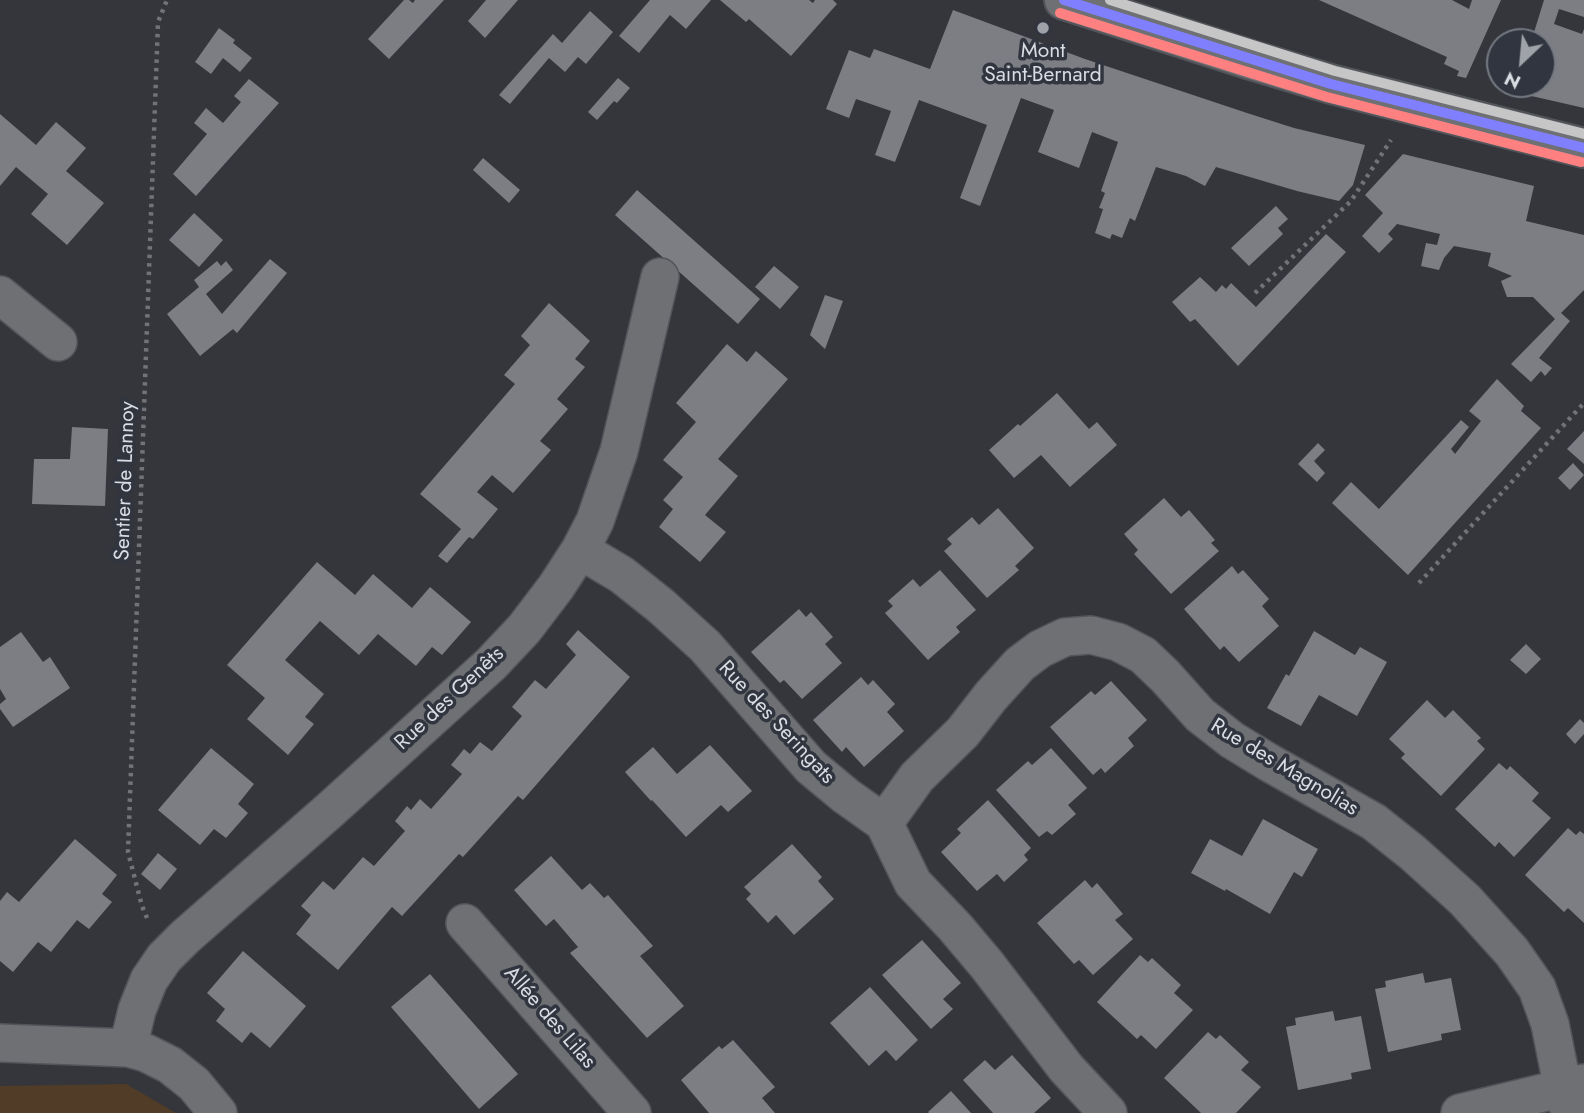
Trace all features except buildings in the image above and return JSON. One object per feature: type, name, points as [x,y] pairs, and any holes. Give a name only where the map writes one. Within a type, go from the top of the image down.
[{"type":"main road","points":[[1064,0],[1251,61],[1414,106],[1584,148]]},
{"type":"street","name":"Rue des Genêts","points":[[128,1048],[137,1010],[149,980],[164,958],[491,664],[524,629],[556,587],[595,521],[620,451],[660,277]]},
{"type":"street","points":[[0,295],[58,342]]},
{"type":"street","name":"Rue des Seringats","points":[[580,550],[622,575],[661,606],[705,646],[811,767],[884,823],[913,883],[955,927],[1066,1068],[1108,1113]]},
{"type":"street","name":"Rue des Magnolias","points":[[884,823],[917,777],[963,732],[1020,664],[1040,649],[1065,637],[1091,635],[1118,642],[1143,655],[1200,715],[1232,740],[1374,822],[1465,900],[1512,952],[1537,988],[1572,1095]]},
{"type":"street","name":"Allée des Lilas","points":[[465,923],[632,1113]]},
{"type":"street","points":[[0,1043],[128,1048],[146,1053],[170,1065],[194,1084],[218,1113]]},
{"type":"street","points":[[1460,1113],[1572,1095]]},
{"type":"path","name":"Sentier de Lannoy","points":[[164,958],[142,906],[128,852],[158,22],[167,0]]},
{"type":"path","points":[[1255,293],[1351,201],[1414,106]]},
{"type":"path","points":[[1419,583],[1584,403]]},
{"type":"shaded area","points":[[126,1084],[176,1113],[0,1113],[0,1086]]},
{"type":"transit line","points":[[1064,0],[1331,84],[1584,148]]},
{"type":"transit line","points":[[1110,0],[1335,71],[1584,134]]},
{"type":"transit line","points":[[1060,13],[1327,97],[1581,162]]},
{"type":"place","name":"Mont Saint-Bernard","points":[[1043,28]]}]
